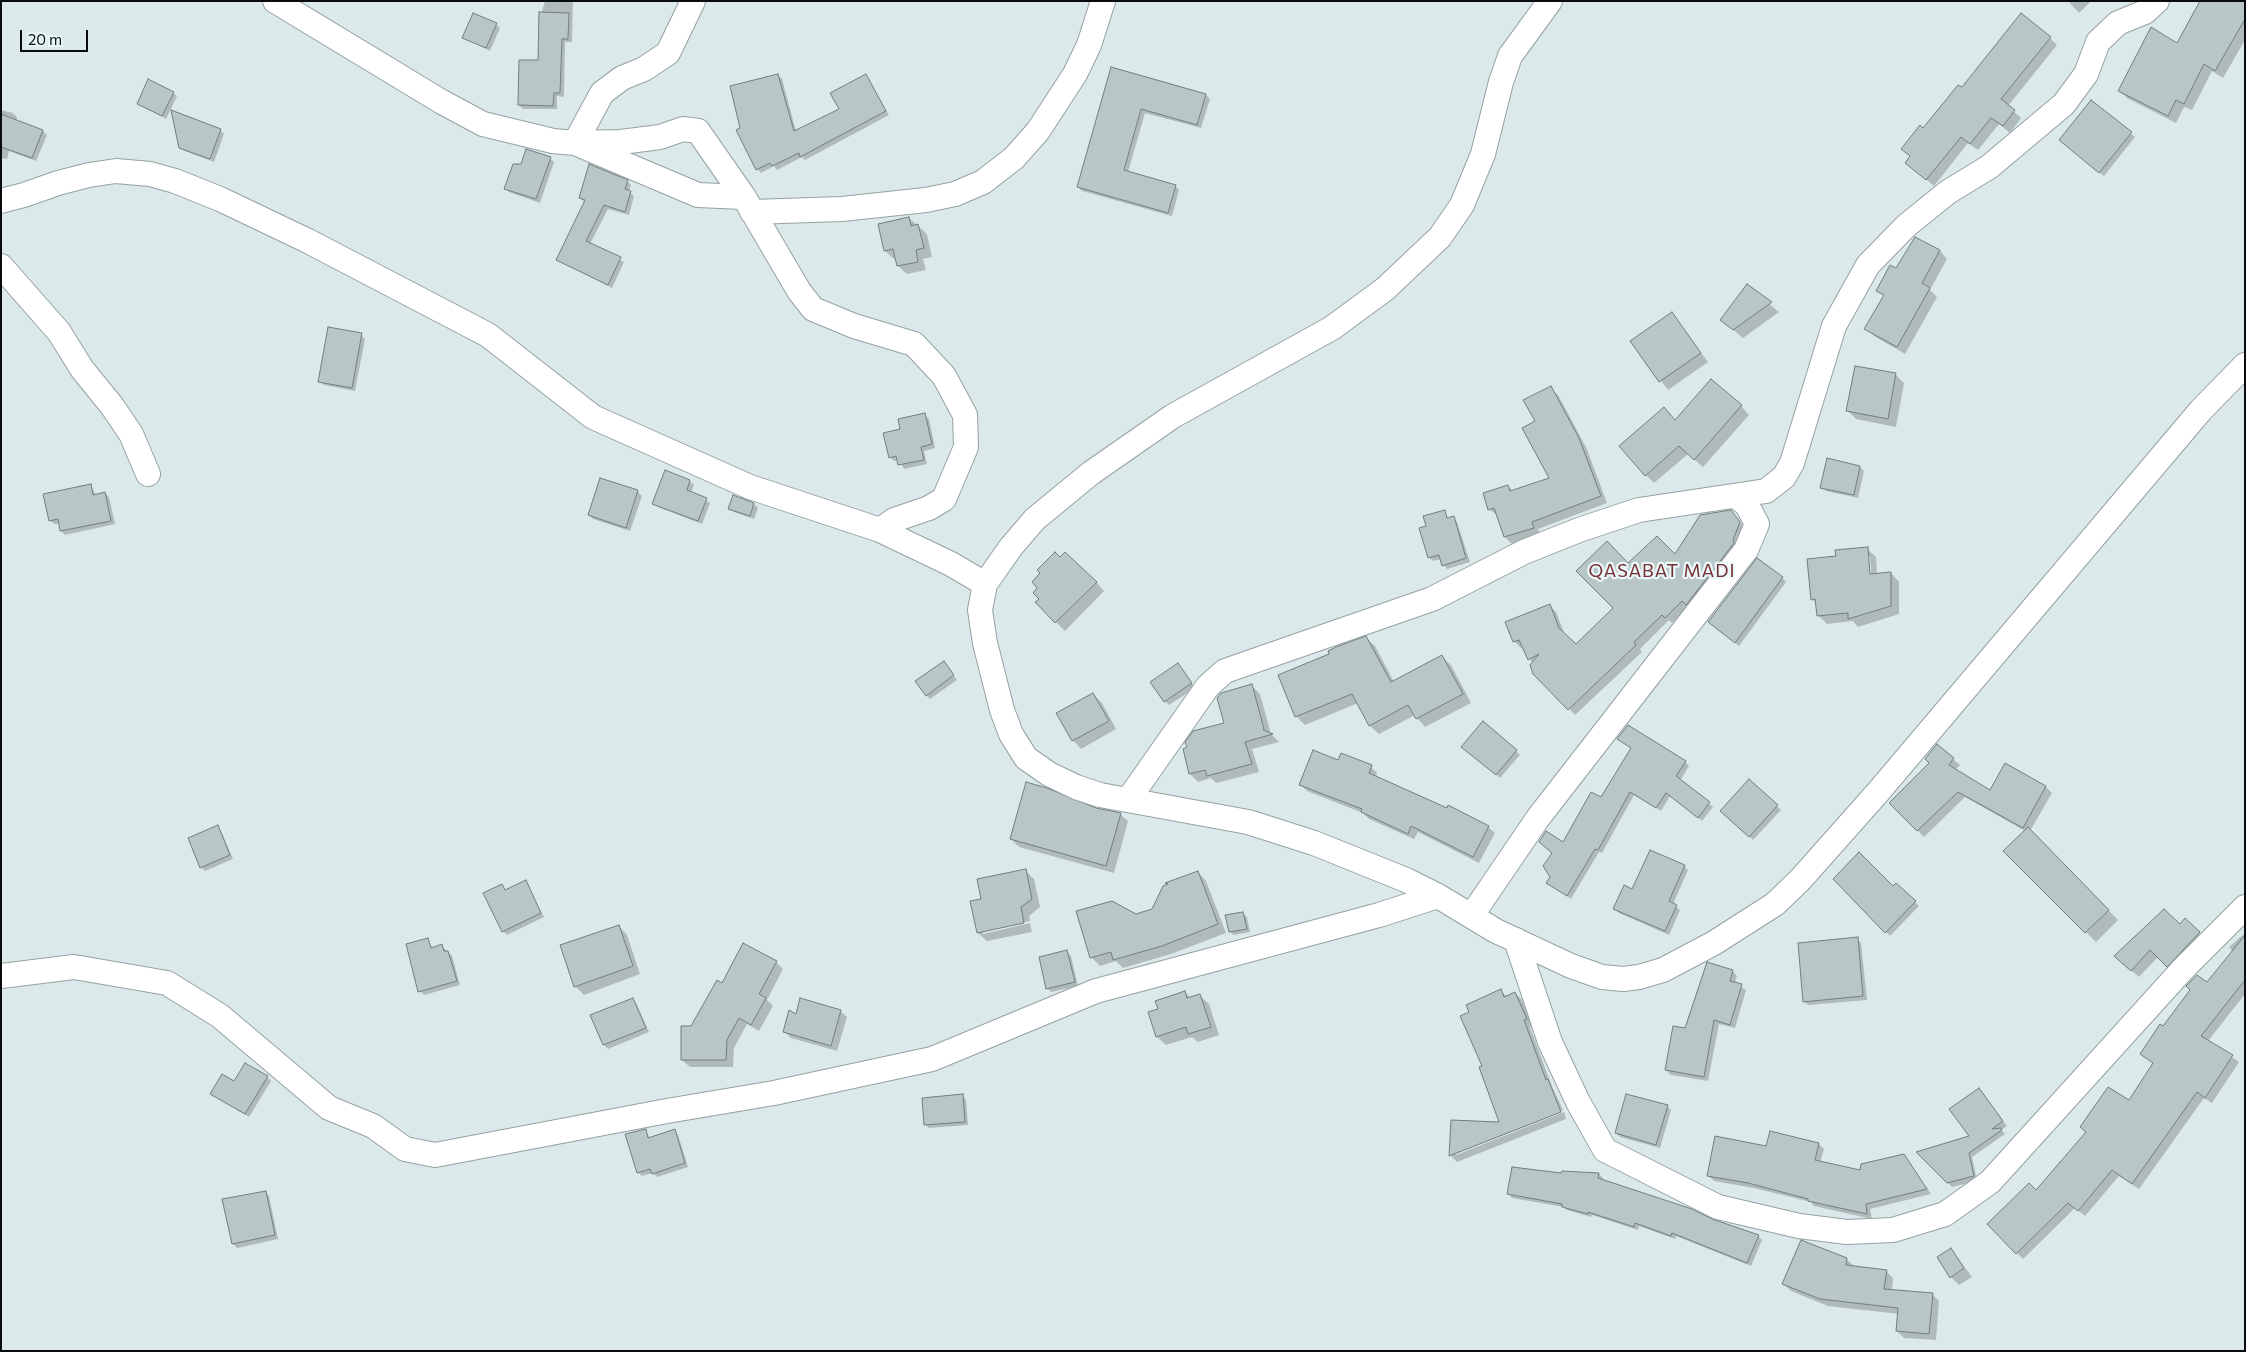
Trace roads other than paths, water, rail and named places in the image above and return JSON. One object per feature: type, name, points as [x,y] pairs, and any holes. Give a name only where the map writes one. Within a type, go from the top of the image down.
[{"type":"street","points":[[275,1],[442,102],[483,124],[553,141],[574,143],[622,142],[660,137],[683,129],[698,131],[748,205],[799,291],[813,309],[854,326],[914,344],[944,376],[965,415],[966,447],[944,499],[929,508],[894,520],[880,530]]},
{"type":"street","points":[[574,143],[602,93],[622,78],[644,69],[668,53],[693,1]]},
{"type":"street","points":[[574,143],[698,194],[748,205],[842,209],[926,200],[955,194],[983,182],[1014,158],[1038,131],[1075,74],[1089,45],[1103,1]]},
{"type":"street","points":[[1550,1],[1510,56],[1501,82],[1483,154],[1462,205],[1434,244],[1385,289],[1332,328],[1173,416],[1091,473],[1035,519],[1011,547],[985,584],[980,610],[996,694],[1011,734],[1026,758],[1049,774],[1076,787],[1100,795],[1248,822],[1281,832],[1406,880],[1516,940],[1571,966],[1602,976],[1623,979],[1639,977],[1681,961],[1775,904],[1848,827],[2201,410],[2245,365]]},
{"type":"street","points":[[1128,800],[1208,686],[1225,671],[1432,599],[1524,552],[1579,530],[1639,510],[1766,491],[1784,477],[1792,463],[1834,326],[1868,265],[1906,226],[1948,192],[1989,167],[2064,104],[2086,74],[2098,42],[2118,23],[2146,12],[2156,1]]},
{"type":"street","points":[[1,201],[66,181],[116,171],[150,174],[175,181],[308,241],[488,335],[593,417],[750,487],[880,530],[951,564],[985,584]]},
{"type":"street","points":[[1,266],[58,332],[82,368],[112,406],[131,434],[148,474]]},
{"type":"street","points":[[1472,915],[1538,818],[1746,550],[1757,524],[1746,505],[1736,496]]},
{"type":"street","points":[[1,976],[74,967],[168,983],[220,1016],[329,1108],[373,1126],[405,1149],[435,1155],[667,1111],[774,1093],[932,1059],[1096,991],[1379,915],[1438,896]]},
{"type":"street","points":[[1516,940],[1550,1042],[1578,1102],[1605,1150],[1718,1207],[1799,1226],[1856,1231],[1893,1230],[1945,1214],[1990,1182],[2183,969],[2245,907]]},
{"type":"district","name":"QASABAT MADI","points":[[1662,571]]}]
